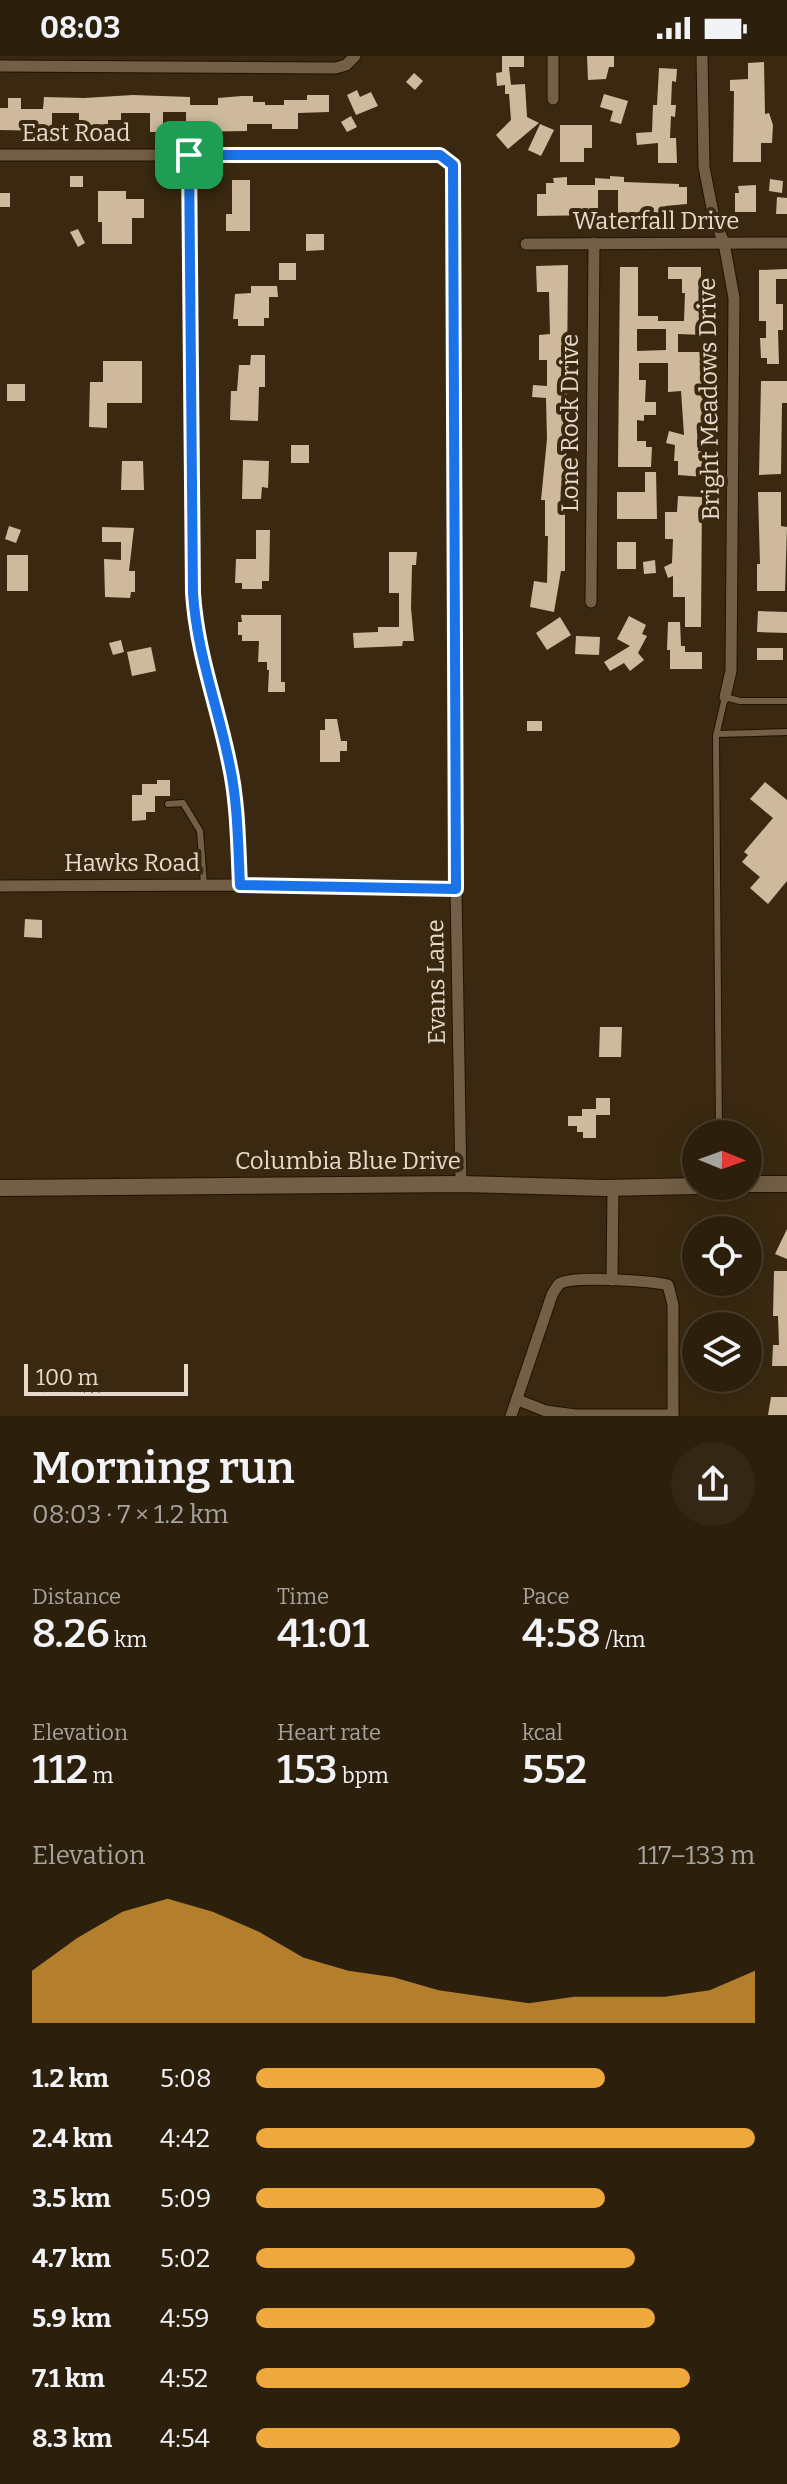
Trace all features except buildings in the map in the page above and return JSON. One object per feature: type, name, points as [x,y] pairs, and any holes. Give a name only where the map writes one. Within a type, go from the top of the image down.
[{"type":"street","points":[[0,66],[170,61],[336,68],[346,65],[355,56]]},
{"type":"street","points":[[553,56],[553,99]]},
{"type":"street","name":"Bright Meadows Drive","points":[[702,56],[704,167],[714,218],[724,243],[734,298],[731,671],[725,697]]},
{"type":"street","points":[[0,59],[14,66]]},
{"type":"street","name":"East Road","points":[[0,155],[440,155]]},
{"type":"street","points":[[189,155],[195,626],[236,794],[240,885]]},
{"type":"street","name":"Evans Lane","points":[[440,155],[453,165],[456,889],[461,1184]]},
{"type":"street","name":"Lone Rock Drive","points":[[591,602],[594,243]]},
{"type":"street","name":"Waterfall Drive","points":[[526,244],[787,243]]},
{"type":"street","name":"Hawks Road","points":[[0,886],[240,885],[456,889]]},
{"type":"street","name":"Columbia Blue Drive","points":[[0,1188],[461,1184],[682,1186]]},
{"type":"street","points":[[762,1184],[787,1184]]},
{"type":"street","points":[[612,1280],[613,1188]]},
{"type":"street","points":[[511,1416],[558,1284],[569,1280],[612,1280],[653,1281],[668,1285],[673,1305],[673,1416],[575,1415],[546,1411],[518,1400]]},
{"type":"lane","points":[[719,1120],[717,734],[725,697],[740,701],[787,701]]},
{"type":"lane","points":[[717,734],[787,732]]},
{"type":"lane","points":[[168,804],[183,803],[200,831],[204,885]]},
{"type":"route","points":[[189,155],[440,155],[453,165],[456,889],[240,885],[236,794],[195,626],[189,155]]}]
